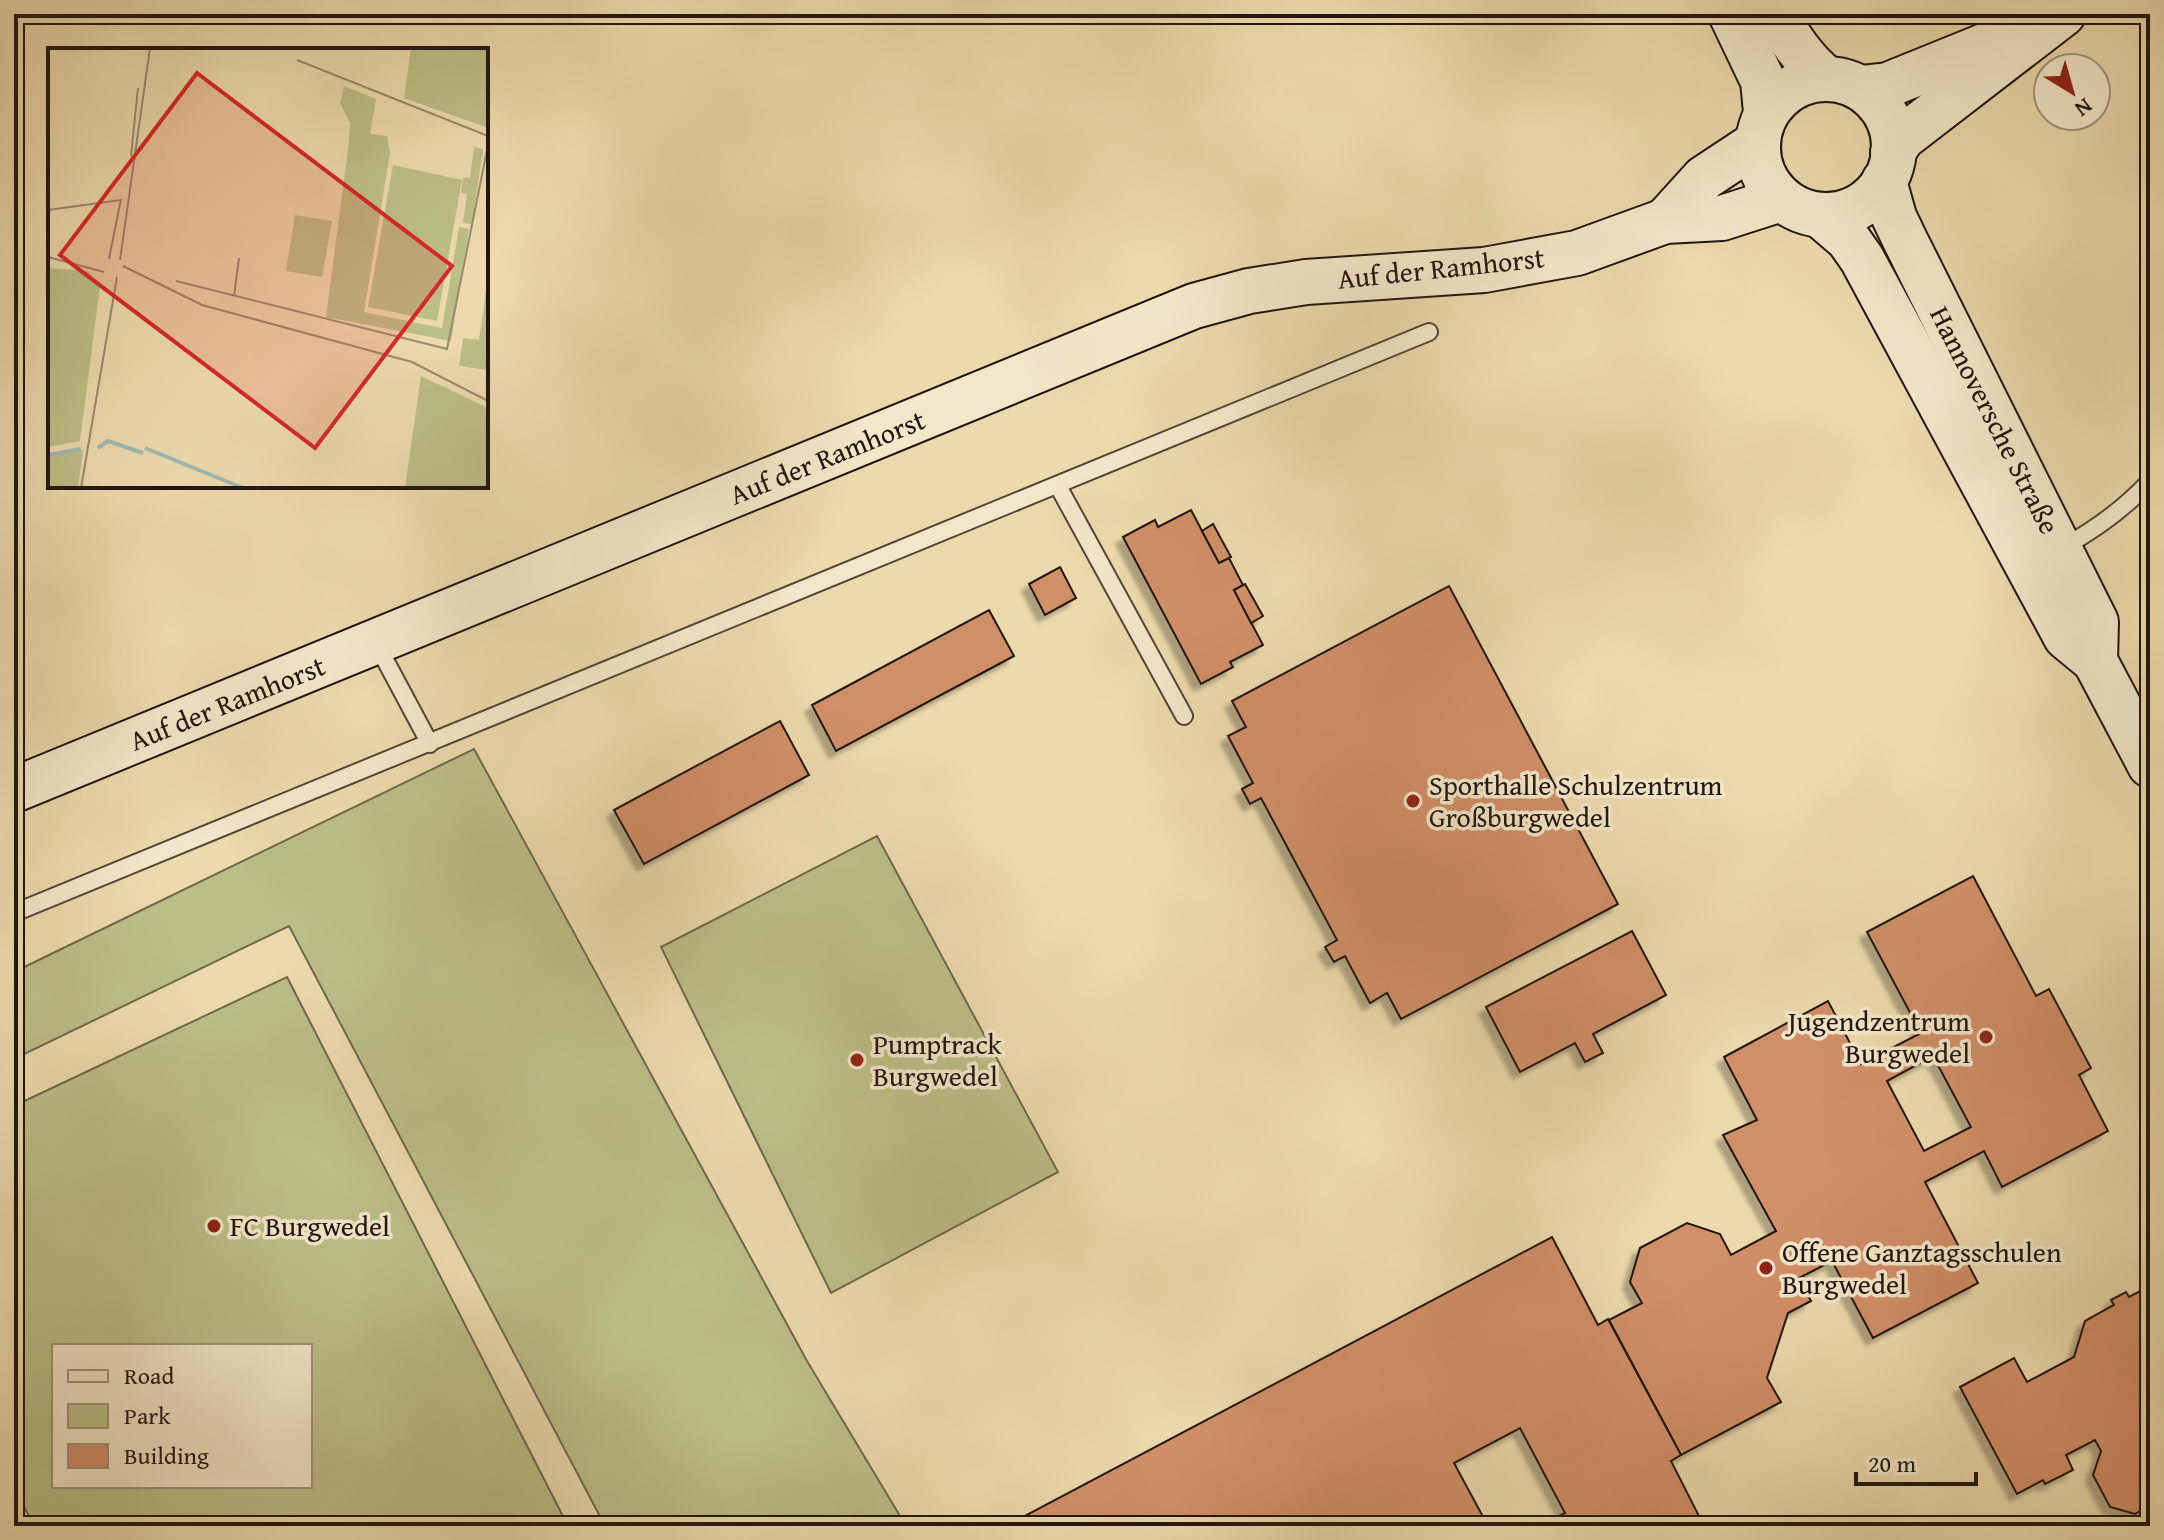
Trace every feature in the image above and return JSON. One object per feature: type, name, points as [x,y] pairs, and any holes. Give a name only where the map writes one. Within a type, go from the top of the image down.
[{"type":"main road","points":[[1731,14],[1763,81],[1759,164],[1768,184],[1801,207],[1839,213],[1857,207],[1872,196],[1902,138],[2063,14]]},
{"type":"main road","points":[[1775,14],[1815,70],[1875,100],[1893,133],[1889,166]]},
{"type":"main road","points":[[1762,128],[1778,98],[1792,87],[1809,81],[1888,85],[2063,14]]},
{"type":"main road","name":"Auf der Ramhorst","points":[[1665,221],[1704,178],[1762,128]]},
{"type":"main road","name":"Hannoversche Straße","points":[[1889,166],[1894,217],[2096,622],[2095,661]]},
{"type":"main road","name":"Auf der Ramhorst","points":[[14,790],[1194,306],[1249,291],[1306,282],[1484,270],[1577,253],[1665,221],[1722,218],[1801,207]]},
{"type":"main road","name":"Hannoversche Straße","points":[[1801,207],[1848,239],[1862,259],[2066,637],[2095,661],[2150,765]]},
{"type":"lane","points":[[14,913],[1429,332]]},
{"type":"lane","points":[[2060,549],[2101,526],[2132,501],[2150,481]]},
{"type":"lane","points":[[1058,486],[1184,716]]},
{"type":"lane","points":[[375,642],[430,744]]},
{"type":"green space","points":[[474,749],[807,1361],[906,1526],[605,1526],[289,926],[14,1059],[14,972]]},
{"type":"green space","name":"Pumptrack Burgwedel","points":[[877,836],[1058,1172],[831,1293],[661,947]]},
{"type":"green space","name":"FC Burgwedel","points":[[287,977],[568,1526],[34,1526],[14,1487],[14,1106]]},
{"type":"building","points":[[1191,510],[1219,563],[1229,558],[1243,585],[1234,590],[1263,645],[1230,662],[1233,667],[1201,684],[1123,537],[1155,520],[1158,527]]},
{"type":"building","points":[[1213,524],[1231,557],[1219,563],[1202,531]]},
{"type":"building","points":[[1060,567],[1076,598],[1045,615],[1029,584]]},
{"type":"building","points":[[1245,584],[1263,616],[1251,623],[1234,590]]},
{"type":"building","name":"Sporthalle Schulzentrum Großburgwedel","points":[[1449,586],[1618,904],[1401,1019],[1387,993],[1370,1003],[1345,956],[1334,962],[1325,947],[1337,940],[1261,798],[1250,804],[1242,789],[1253,783],[1228,736],[1246,727],[1232,701]]},
{"type":"building","points":[[989,610],[1014,656],[836,751],[812,705]]},
{"type":"building","points":[[780,721],[809,775],[644,864],[614,810]]},
{"type":"building","points":[[1973,876],[2036,996],[2049,989],[2091,1068],[2079,1075],[2108,1131],[2002,1187],[1984,1151],[1925,1182],[1978,1283],[1873,1338],[1832,1261],[1799,1278],[1811,1301],[1788,1313],[1767,1378],[1781,1402],[1681,1455],[1609,1320],[1642,1303],[1630,1282],[1640,1248],[1687,1223],[1720,1234],[1731,1255],[1776,1231],[1723,1135],[1757,1120],[1724,1057],[1828,1001],[1861,1064],[1921,1033],[1867,932]],"holes":[[[1933,1056],[1971,1127],[1924,1151],[1887,1081]]]},
{"type":"building","points":[[1632,931],[1666,995],[1593,1034],[1603,1053],[1585,1062],[1575,1043],[1520,1072],[1486,1007]]},
{"type":"building","points":[[1552,1237],[1598,1325],[1608,1319],[1681,1455],[1671,1461],[1704,1526],[1540,1526],[1565,1513],[1520,1428],[1454,1463],[1488,1526],[1342,1526],[1341,1523],[1336,1526],[1006,1526]]},
{"type":"building","points":[[2150,1286],[2150,1506],[2135,1514],[2110,1507],[2093,1475],[2101,1451],[2095,1440],[2066,1455],[2073,1470],[2045,1484],[2043,1480],[2017,1494],[1960,1387],[2014,1358],[2027,1382],[2074,1357],[2085,1321],[2114,1305],[2111,1300],[2126,1292],[2129,1297]]},
{"type":"place","name":"Sporthalle Schulzentrum Großburgwedel","points":[[1413,801]]},
{"type":"place","name":"Jugendzentrum Burgwedel","points":[[1986,1037]]},
{"type":"place","name":"Pumptrack Burgwedel","points":[[857,1060]]},
{"type":"place","name":"FC Burgwedel","points":[[214,1226]]},
{"type":"place","name":"Offene Ganztagsschulen Burgwedel","points":[[1766,1268]]}]
